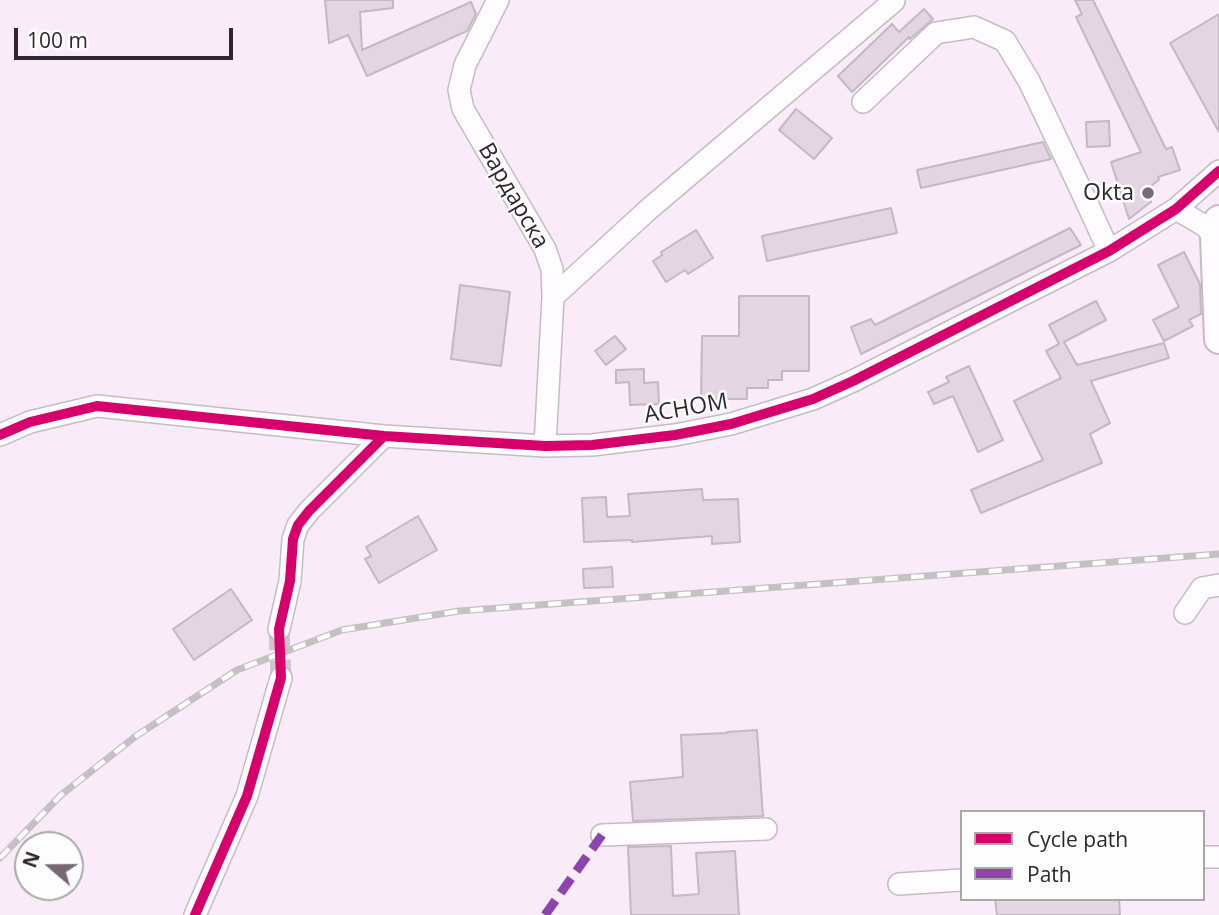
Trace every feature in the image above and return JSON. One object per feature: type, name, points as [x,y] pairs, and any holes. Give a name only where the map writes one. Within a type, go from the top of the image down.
[{"type":"main road","points":[[1217,229],[1219,339]]},
{"type":"street","name":"Вардарска","points":[[498,0],[465,65],[458,90],[463,109],[545,249],[552,269],[553,297],[545,446]]},
{"type":"street","points":[[553,297],[659,200],[893,0]]},
{"type":"street","points":[[863,102],[936,33],[974,27],[1005,41],[1029,81],[1109,251]]},
{"type":"street","name":"АСНОМ","points":[[0,435],[30,422],[97,406],[384,436],[545,446],[592,445],[675,435],[731,424],[813,399],[1109,251],[1176,209],[1219,171]]},
{"type":"street","points":[[1176,209],[1205,226],[1217,229]]},
{"type":"street","points":[[279,629],[290,581],[293,539],[298,525],[384,436]]},
{"type":"street","points":[[1185,613],[1202,588],[1219,585]]},
{"type":"street","points":[[195,915],[247,796],[281,678]]},
{"type":"street","points":[[602,835],[766,829]]},
{"type":"street","points":[[899,884],[960,880]]},
{"type":"building","points":[[325,0],[393,0],[393,8],[360,12],[362,50],[471,2],[476,14],[467,31],[367,76],[348,35],[329,43]]},
{"type":"building","points":[[1075,0],[1093,0],[1166,149],[1172,147],[1180,170],[1158,177],[1159,180],[1148,188],[1151,202],[1129,219],[1111,162],[1141,152],[1076,17],[1082,14]]},
{"type":"building","points":[[924,9],[933,19],[910,39],[909,37],[852,92],[838,76],[892,24],[899,32]]},
{"type":"building","points":[[1219,14],[1219,132],[1170,43]]},
{"type":"building","points":[[796,109],[832,138],[814,159],[779,130]]},
{"type":"building","points":[[1109,121],[1110,146],[1087,147],[1086,122]]},
{"type":"building","points":[[1043,142],[1051,159],[921,188],[917,170]]},
{"type":"building","points":[[891,208],[897,233],[767,261],[762,236]]},
{"type":"building","points":[[1070,228],[1081,245],[861,354],[851,327],[871,319],[875,325]]},
{"type":"building","points":[[696,230],[713,258],[688,274],[685,270],[666,282],[653,261],[662,255],[661,252]]},
{"type":"building","points":[[1184,252],[1200,284],[1201,314],[1189,320],[1193,326],[1164,341],[1153,320],[1179,307],[1158,265]]},
{"type":"building","points":[[460,285],[510,292],[501,366],[451,359]]},
{"type":"building","points":[[739,296],[809,296],[809,371],[782,371],[782,380],[768,380],[768,388],[747,388],[747,399],[701,399],[702,336],[739,336]]},
{"type":"building","points":[[1096,301],[1106,320],[1064,342],[1077,365],[1164,343],[1169,358],[1091,381],[1110,423],[1090,434],[1102,463],[981,513],[971,490],[1043,460],[1014,401],[1061,378],[1046,351],[1059,344],[1049,325]]},
{"type":"building","points":[[615,336],[626,349],[606,365],[595,351]]},
{"type":"building","points":[[969,366],[1003,440],[978,452],[953,396],[934,404],[928,392],[949,382],[946,377]]},
{"type":"building","points":[[644,369],[644,383],[658,382],[659,404],[630,405],[629,382],[616,383],[616,370]]},
{"type":"building","points":[[702,489],[703,500],[738,499],[740,542],[712,544],[712,536],[632,542],[584,542],[582,498],[606,497],[607,517],[630,516],[628,494]]},
{"type":"building","points":[[418,516],[437,550],[379,583],[365,559],[371,556],[366,547]]},
{"type":"building","points":[[612,567],[613,587],[584,588],[583,569]]},
{"type":"building","points":[[231,589],[252,620],[194,660],[173,629]]},
{"type":"building","points":[[757,730],[763,816],[633,821],[630,782],[683,777],[681,735]]},
{"type":"building","points":[[671,846],[673,896],[699,894],[696,853],[735,851],[739,915],[631,915],[628,847]]},
{"type":"building","points":[[995,901],[1119,901],[1120,915],[997,915]]},
{"type":"tunnel","points":[[279,629],[281,678]]},
{"type":"railway","points":[[0,858],[61,795],[136,736],[237,670],[342,630],[459,611],[1219,554]]},
{"type":"marked path","points":[[545,915],[602,835]]},
{"type":"cycle path","points":[[0,435],[30,422],[97,406],[384,436],[545,446],[592,445],[675,435],[731,424],[813,399],[853,381],[1109,251],[1176,209],[1219,171]]},
{"type":"cycle path","points":[[195,915],[247,796],[281,678],[279,629],[290,581],[293,539],[298,525],[384,436]]},
{"type":"place","name":"Okta","points":[[1148,193]]}]
